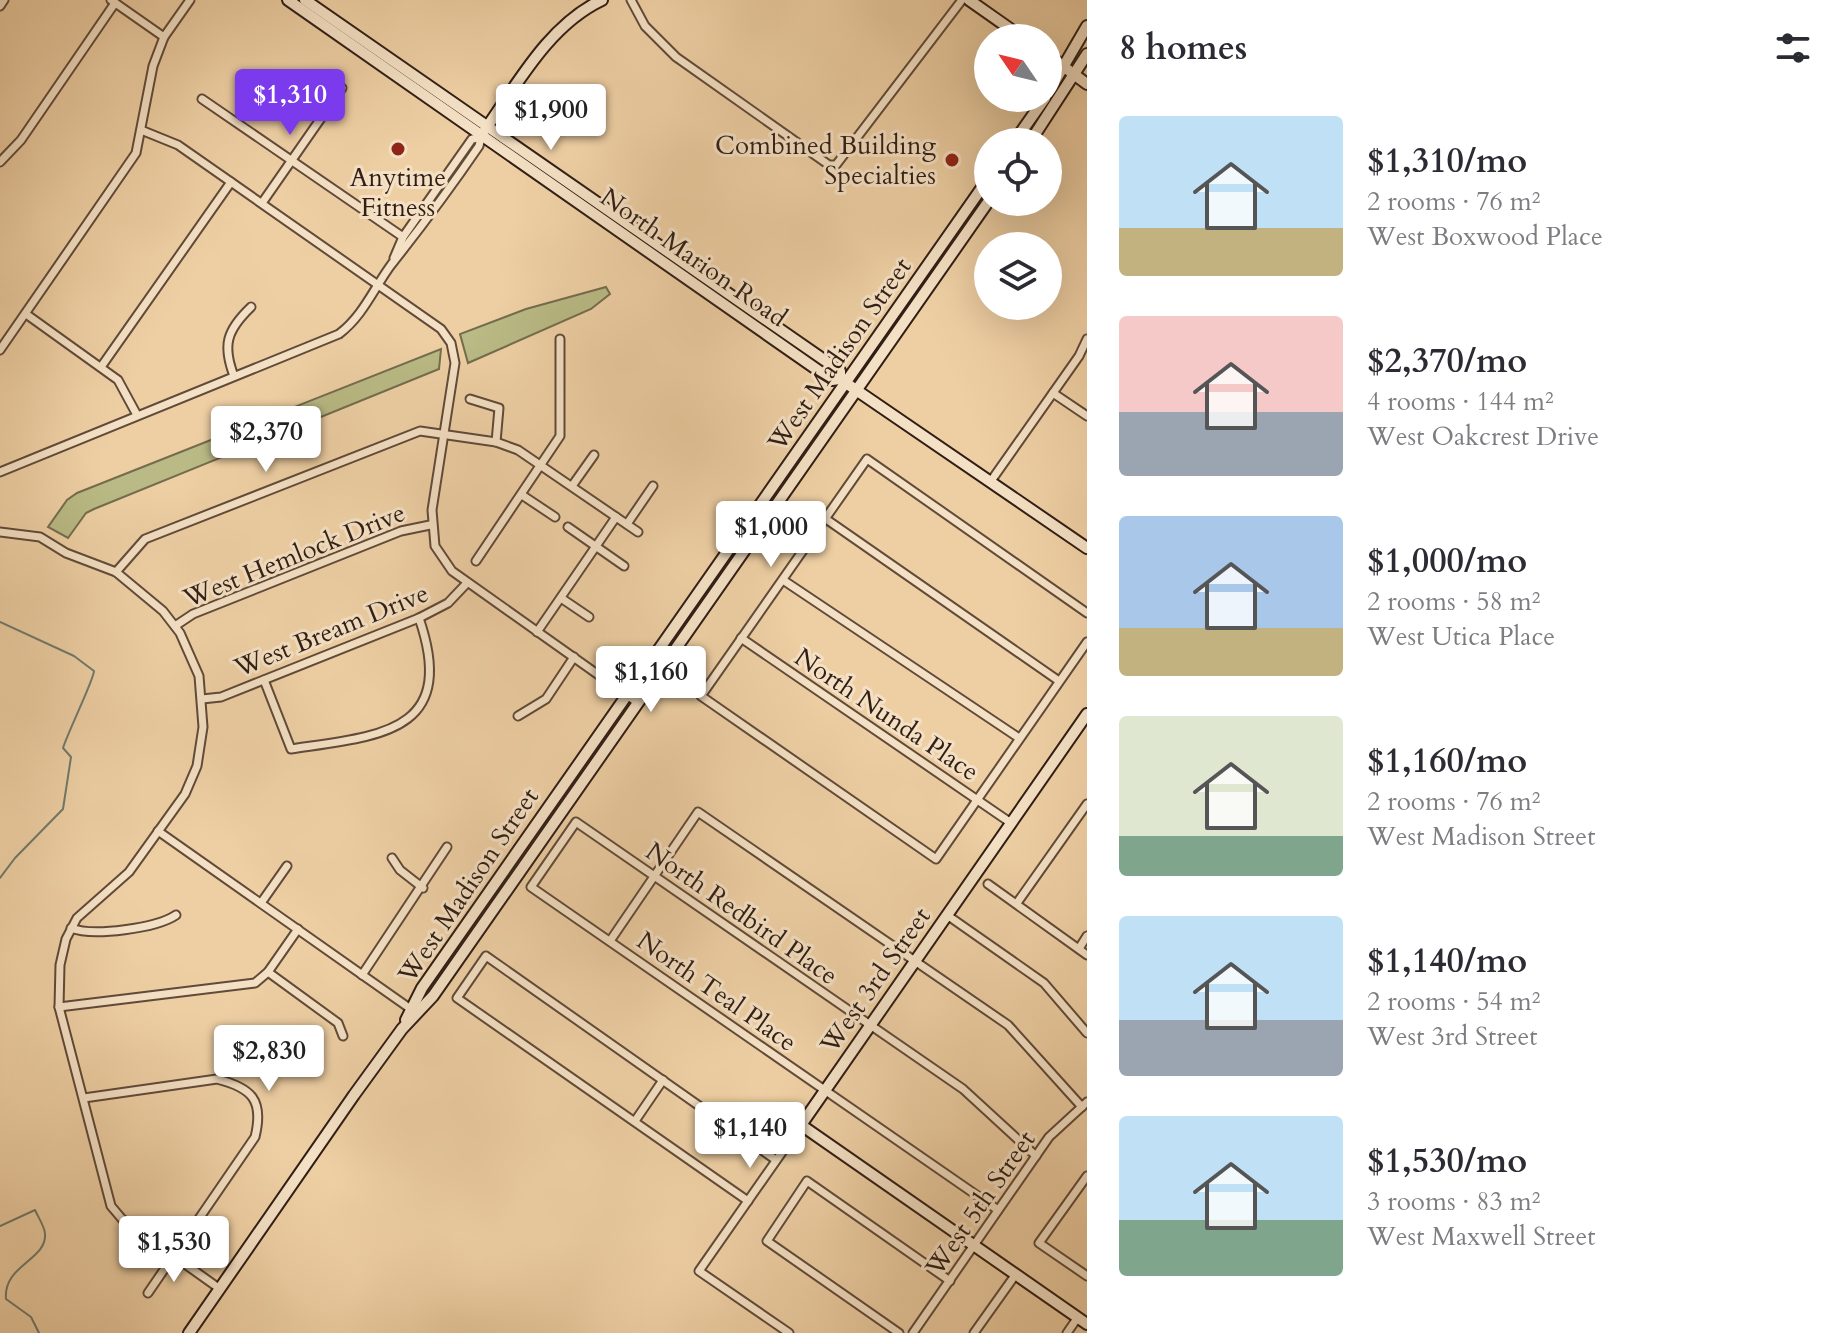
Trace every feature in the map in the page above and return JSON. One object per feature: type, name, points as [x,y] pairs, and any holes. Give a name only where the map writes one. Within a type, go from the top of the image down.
[{"type":"street","points":[[0,6],[4,0]]},
{"type":"street","points":[[0,350],[136,153],[153,66],[164,37],[190,0]]},
{"type":"street","name":"North Marion Road","points":[[288,0],[840,371],[847,384],[1087,548]]},
{"type":"street","name":"North Marion Road","points":[[305,0],[482,133]]},
{"type":"street","points":[[392,265],[403,237],[472,139],[482,133],[566,20],[602,0]]},
{"type":"street","points":[[631,0],[645,26],[676,57],[829,165],[836,165],[962,0]]},
{"type":"street","points":[[969,0],[1003,24]]},
{"type":"street","points":[[0,162],[21,140],[113,1],[164,37]]},
{"type":"street","points":[[1062,72],[1087,26]]},
{"type":"street","points":[[1039,128],[1087,54]]},
{"type":"street","points":[[1062,65],[1087,84]]},
{"type":"street","points":[[262,203],[342,88]]},
{"type":"street","points":[[202,99],[403,237]]},
{"type":"street","points":[[141,130],[178,145],[438,326],[451,343],[455,363],[430,525],[441,557],[467,583],[638,703]]},
{"type":"street","points":[[0,472],[339,334],[358,316],[392,265],[412,243],[479,146],[482,133]]},
{"type":"street","points":[[101,367],[231,182]]},
{"type":"street","name":"West Madison Street","points":[[414,1012],[422,988],[974,199]]},
{"type":"street","name":"West Madison Street","points":[[189,1333],[414,1012],[433,996],[638,703],[847,384],[977,216]]},
{"type":"street","points":[[234,376],[227,357],[227,341],[234,324],[251,307]]},
{"type":"street","points":[[26,314],[122,384],[137,415]]},
{"type":"street","points":[[476,561],[557,445],[562,428],[560,339]]},
{"type":"street","points":[[991,481],[1087,339]]},
{"type":"street","points":[[1053,393],[1087,416]]},
{"type":"street","points":[[470,399],[499,408],[496,442]]},
{"type":"street","points":[[116,572],[132,549],[149,537],[420,431],[496,442],[518,450],[638,532]]},
{"type":"street","points":[[572,486],[594,455]]},
{"type":"street","points":[[1087,613],[867,459],[701,696],[936,859],[1087,642]]},
{"type":"street","points":[[627,524],[653,486]]},
{"type":"street","points":[[522,495],[555,517]]},
{"type":"street","points":[[537,632],[616,517]]},
{"type":"street","points":[[826,519],[1059,681]]},
{"type":"street","name":"West Hemlock Drive","points":[[175,626],[193,614],[401,531],[430,525]]},
{"type":"street","points":[[568,527],[624,566]]},
{"type":"street","points":[[0,532],[40,537],[66,553],[116,572],[163,611],[193,658],[202,699],[203,727],[197,766],[185,794],[124,878],[84,911],[71,928],[60,965],[59,1007],[111,1206],[122,1219],[220,1289]]},
{"type":"street","points":[[783,580],[1019,738]]},
{"type":"street","name":"West Bream Drive","points":[[202,699],[221,697],[419,618],[448,603],[467,583]]},
{"type":"street","points":[[561,598],[589,617]]},
{"type":"street","points":[[264,680],[291,749],[385,733],[412,714],[428,685],[431,656],[419,618]]},
{"type":"street","name":"North Nunda Place","points":[[741,638],[1011,823]]},
{"type":"street","points":[[518,716],[546,699],[574,657]]},
{"type":"street","name":"West 3rd Street","points":[[789,1333],[699,1271],[1087,714]]},
{"type":"street","points":[[1017,903],[1087,804]]},
{"type":"street","points":[[610,941],[698,812],[1021,1036],[1084,1105]]},
{"type":"street","name":"North Redbird Place","points":[[531,887],[576,822],[971,1095],[1036,1156]]},
{"type":"street","points":[[158,831],[414,1012]]},
{"type":"street","points":[[362,975],[423,888],[447,847]]},
{"type":"street","points":[[392,858],[400,870],[423,888]]},
{"type":"street","points":[[261,903],[287,866]]},
{"type":"street","points":[[988,884],[1080,947],[1087,955]]},
{"type":"street","name":"North Teal Place","points":[[531,887],[998,1210]]},
{"type":"street","points":[[71,928],[93,932],[164,923],[176,915]]},
{"type":"street","points":[[947,915],[1044,983],[1087,1033]]},
{"type":"street","points":[[59,1007],[255,983],[268,972],[298,929]]},
{"type":"street","points":[[1080,947],[1087,936]]},
{"type":"street","points":[[748,1201],[457,998],[486,956],[776,1160]]},
{"type":"street","points":[[268,972],[338,1023],[343,1036]]},
{"type":"street","points":[[84,1098],[217,1079],[236,1084],[257,1104],[260,1118],[255,1137],[148,1293]]},
{"type":"street","points":[[635,1121],[663,1080]]},
{"type":"street","name":"West 5th Street","points":[[913,1333],[1054,1131],[1084,1105]]},
{"type":"street","points":[[801,1125],[1082,1320],[1067,1333]]},
{"type":"street","points":[[1087,1176],[1039,1243],[1087,1276]]},
{"type":"street","points":[[899,1333],[767,1241],[807,1181],[950,1281]]},
{"type":"street","points":[[974,1333],[1016,1274]]},
{"type":"green space","points":[[606,287],[610,294],[591,309],[468,363],[460,334],[526,309]]},
{"type":"green space","points":[[441,349],[439,369],[94,509],[86,513],[68,538],[48,527],[67,500],[77,493]]},
{"type":"waterway","points":[[0,622],[74,656],[94,671],[63,748],[71,757],[63,809],[15,858],[0,878]]},
{"type":"waterway","points":[[0,1226],[35,1210],[44,1228],[44,1243],[11,1278],[6,1299],[31,1317],[39,1333]]},
{"type":"place","name":"Anytime Fitness","points":[[398,149]]},
{"type":"place","name":"Combined Building Specialties","points":[[952,160]]}]
